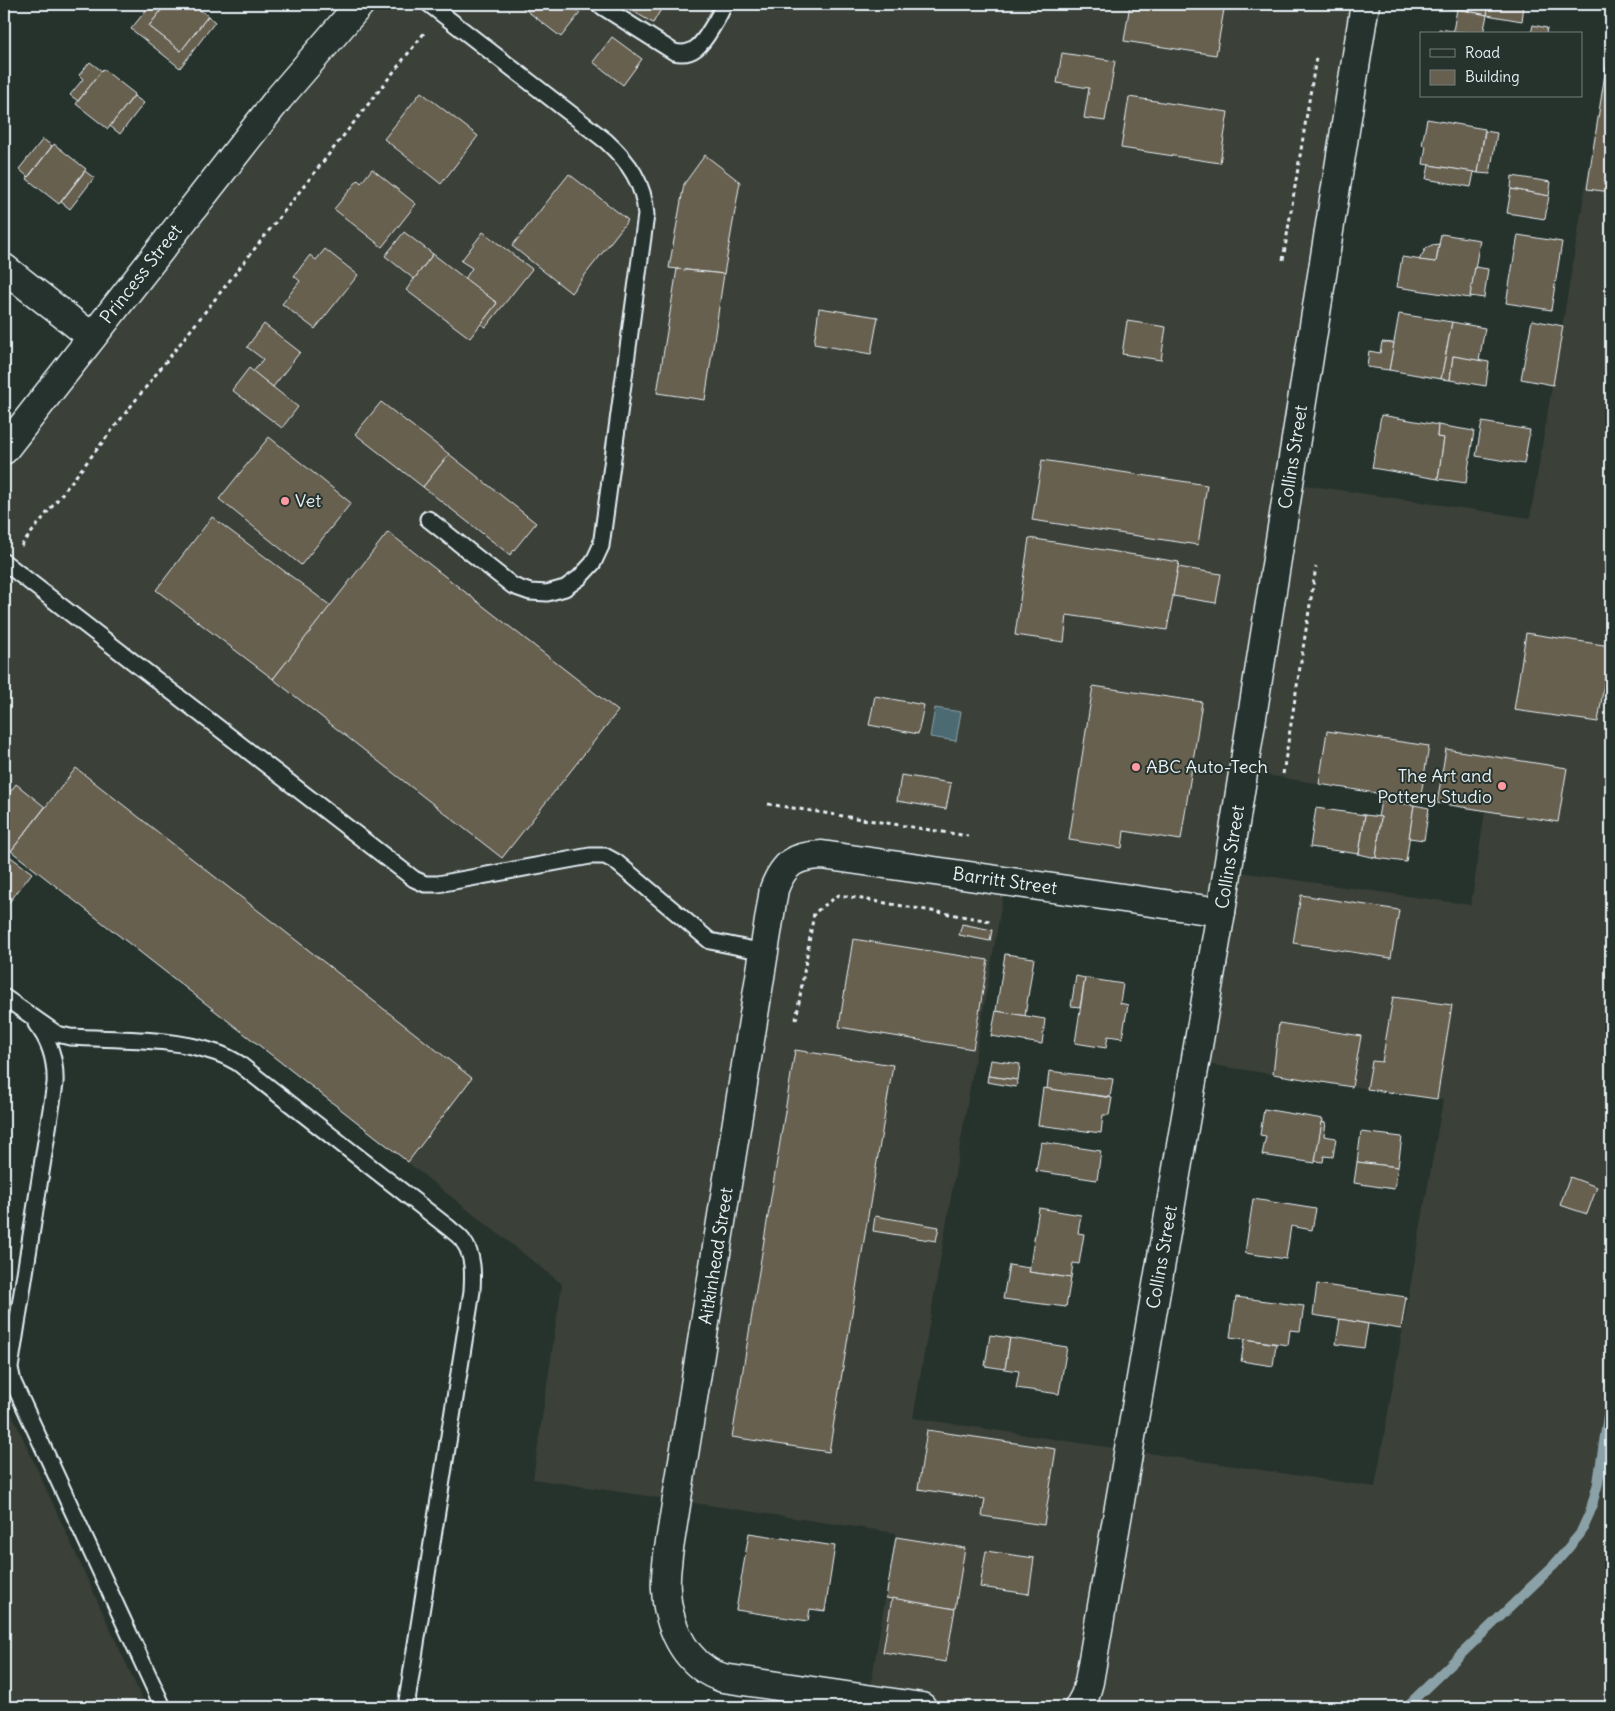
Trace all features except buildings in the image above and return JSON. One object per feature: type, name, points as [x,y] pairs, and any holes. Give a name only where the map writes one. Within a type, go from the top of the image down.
[{"type":"street","name":"Princess Street","points":[[279,98],[339,4]]},
{"type":"street","name":"Princess Street","points":[[4,450],[279,98],[360,4]]},
{"type":"street","name":"Collins Street","points":[[1079,1707],[1089,1682],[1221,912],[1365,4]]},
{"type":"street","points":[[4,268],[92,337]]},
{"type":"street","name":"Barritt Street","points":[[790,863],[806,856],[822,855],[1221,912]]},
{"type":"street","name":"Aitkinhead Street","points":[[790,863],[780,876],[774,889],[668,1555],[665,1589],[668,1611],[679,1641],[696,1663],[707,1671],[723,1678],[922,1707]]},
{"type":"lane","points":[[598,4],[679,54],[691,52],[701,45],[721,13],[724,4]]},
{"type":"lane","points":[[428,519],[513,586],[530,592],[547,593],[565,588],[579,578],[593,563],[601,546],[646,215],[645,200],[635,175],[623,157],[606,141],[434,8]]},
{"type":"lane","points":[[6,563],[414,879],[425,884],[438,884],[590,856],[605,856],[616,862],[710,941],[764,952]]},
{"type":"lane","points":[[4,997],[57,1034],[70,1037],[157,1042],[188,1046],[218,1053],[238,1063],[464,1241],[470,1256],[473,1272],[472,1291],[406,1707]]},
{"type":"lane","points":[[29,1016],[48,1042],[56,1069],[10,1368],[13,1382],[163,1707]]},
{"type":"path","points":[[6,563],[434,8]]},
{"type":"path","points":[[1282,260],[1316,58]]},
{"type":"path","points":[[1283,774],[1316,568]]},
{"type":"path","points":[[768,804],[968,836]]},
{"type":"path","points":[[796,1020],[814,913],[839,895],[990,921]]},
{"type":"shaded area","points":[[352,4],[1361,4],[1285,482],[1530,518],[1611,35],[1611,1707],[942,1707],[869,1696],[896,1533],[533,1479],[562,1284],[4,845],[4,446]],"holes":[[[1241,771],[1485,811],[1471,905],[1225,870]],[[1005,884],[1217,915],[1193,1062],[1443,1100],[1375,1487],[913,1418]]]},
{"type":"shaded area","points":[[4,1397],[146,1707],[4,1707]]},
{"type":"water","points":[[935,708],[961,712],[956,741],[930,737]]},
{"type":"waterway","points":[[1406,1707],[1554,1565],[1580,1534],[1590,1512],[1598,1483],[1611,1395]]},
{"type":"place","name":"Vet","points":[[285,501]]},
{"type":"place","name":"ABC Auto-Tech","points":[[1136,767]]},
{"type":"place","name":"The Art and Pottery Studio","points":[[1502,786]]}]
